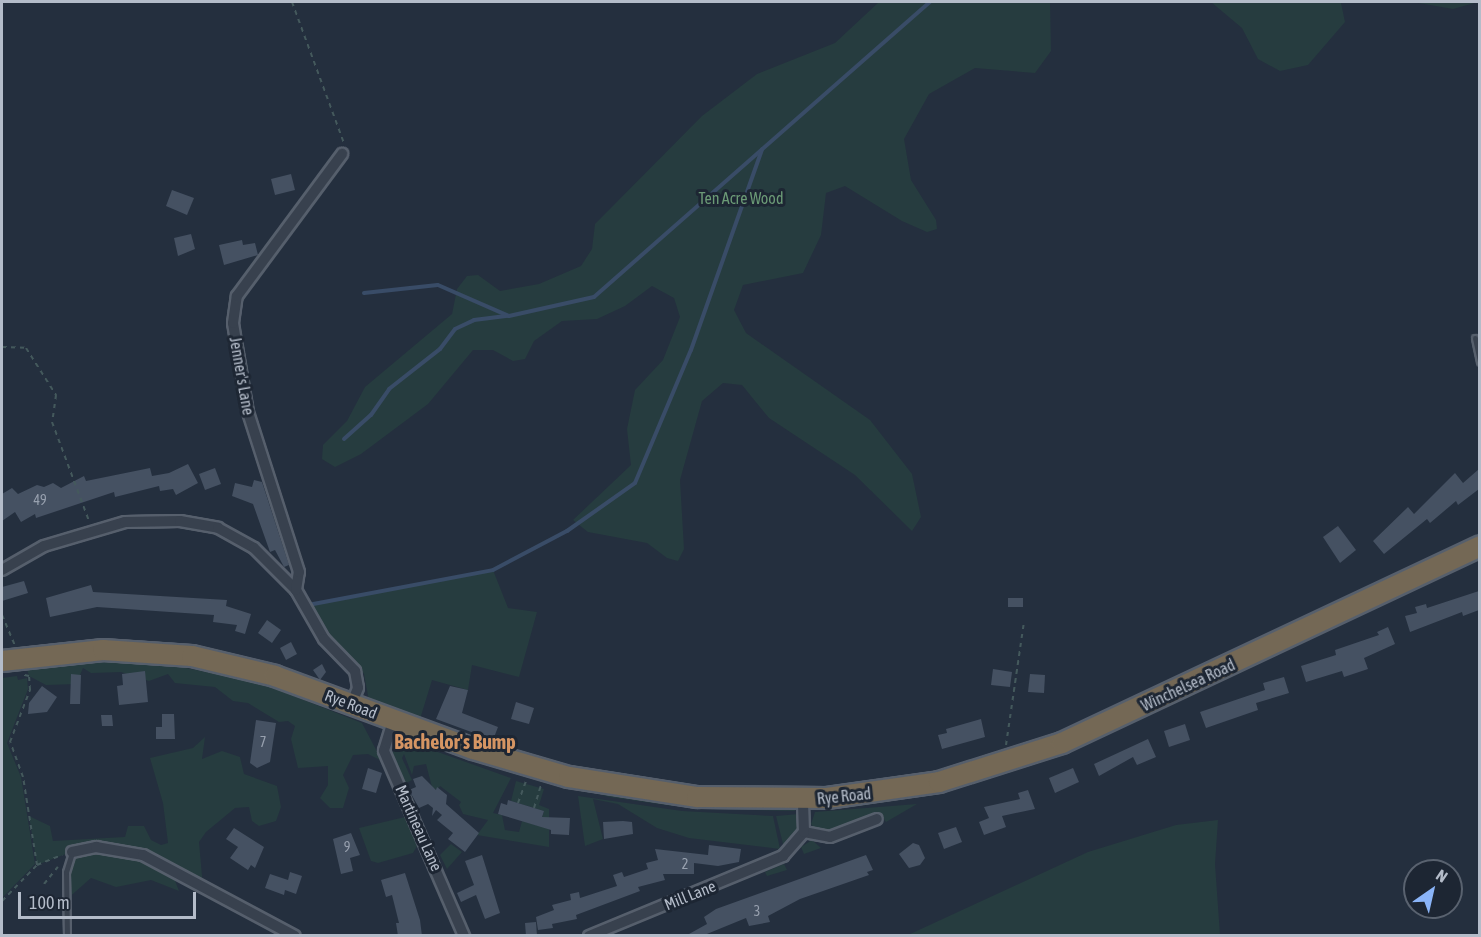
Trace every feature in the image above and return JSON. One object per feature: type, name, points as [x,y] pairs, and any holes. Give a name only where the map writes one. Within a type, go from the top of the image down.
[{"type":"highway","name":"Winchelsea Road","points":[[884,791],[939,782],[1008,762],[1092,730],[1479,546]]},
{"type":"highway","name":"Rye Road","points":[[9,655],[103,650],[192,656],[276,676],[393,721],[518,764],[610,786],[697,797],[803,800],[884,791]]},
{"type":"street","name":"Jenner's Lane","points":[[296,590],[298,572],[248,412],[233,324],[237,296],[342,154]]},
{"type":"street","points":[[2,570],[44,546],[92,529],[125,522],[163,520],[218,528],[254,548],[296,590],[324,639],[356,671],[358,688],[351,705]]},
{"type":"street","name":"Martineau Lane","points":[[393,721],[384,740],[384,751],[464,936]]},
{"type":"street","name":"Rye Road","points":[[803,800],[804,832],[830,837],[877,819]]},
{"type":"street","name":"Mill Lane","points":[[589,936],[789,851],[804,832]]},
{"type":"street","points":[[72,852],[96,847],[142,855],[295,936]]},
{"type":"lane","points":[[1475,338],[1479,361]]},
{"type":"lane","points":[[67,936],[66,872],[72,852]]},
{"type":"path","points":[[292,2],[344,138],[342,154]]},
{"type":"path","points":[[2,347],[26,348],[56,395],[52,422],[92,529]]},
{"type":"path","points":[[2,615],[9,655]]},
{"type":"path","points":[[1008,762],[1005,750],[1024,621]]},
{"type":"path","points":[[21,677],[29,676],[30,690],[10,742],[23,777],[37,865]]},
{"type":"path","points":[[518,803],[526,781]]},
{"type":"path","points":[[534,808],[541,784]]},
{"type":"path","points":[[2,901],[37,865],[72,852]]},
{"type":"green space","name":"Ten Acre Wood","points":[[879,2],[1050,2],[1051,51],[1035,73],[975,68],[929,94],[904,139],[911,180],[936,220],[937,229],[927,232],[902,221],[845,186],[826,193],[821,235],[803,273],[743,285],[734,310],[746,333],[870,420],[912,474],[921,517],[912,531],[855,475],[769,418],[742,385],[723,383],[702,401],[680,480],[684,549],[678,561],[667,558],[647,543],[588,532],[573,520],[631,465],[627,429],[635,390],[663,360],[680,317],[674,298],[652,286],[625,306],[597,319],[562,321],[534,341],[525,359],[513,361],[493,350],[473,350],[428,404],[361,454],[335,467],[322,459],[323,445],[347,421],[365,387],[452,314],[457,289],[467,276],[478,275],[500,291],[539,284],[581,266],[592,249],[595,224],[702,116],[757,74],[835,43]]},
{"type":"green space","points":[[1211,2],[1370,2],[1341,3],[1345,22],[1308,65],[1280,71],[1258,59],[1242,28]]},
{"type":"green space","points":[[1413,2],[1478,2],[1453,9]]},
{"type":"green space","points":[[493,570],[508,608],[537,612],[519,677],[472,665],[468,690],[432,680],[420,719],[369,701],[364,674],[356,661],[335,643],[308,605]]},
{"type":"green space","points":[[106,662],[166,664],[261,683],[362,723],[382,761],[368,754],[353,755],[343,775],[349,788],[343,808],[330,808],[320,798],[328,785],[328,766],[298,768],[291,739],[295,726],[288,721],[279,722],[248,703],[233,701],[215,687],[175,683],[168,674],[149,681],[121,672],[91,673],[83,668],[76,684],[46,685],[29,676],[27,669]]},
{"type":"green space","points":[[17,676],[18,680],[27,678],[28,689],[7,743],[21,777],[35,864],[2,898],[2,678]]},
{"type":"green space","points":[[205,737],[202,759],[222,751],[240,757],[244,774],[277,786],[281,807],[276,821],[259,826],[252,821],[249,807],[235,808],[206,832],[199,842],[203,887],[171,870],[179,891],[151,880],[116,887],[91,878],[66,900],[66,872],[71,852],[37,865],[29,816],[50,826],[53,841],[125,837],[128,826],[144,826],[151,840],[161,845],[168,843],[163,803],[150,758],[193,748]]},
{"type":"green space","points":[[404,740],[511,778],[493,813],[502,815],[505,830],[519,832],[522,821],[539,826],[544,811],[511,801],[516,781],[544,789],[539,805],[549,809],[549,847],[477,835],[488,820],[463,814],[459,805],[461,802],[440,786],[437,790],[432,787],[426,764],[414,766],[412,775],[404,754],[402,758],[412,780],[404,784],[392,753]]},
{"type":"green space","points":[[570,787],[673,804],[673,806],[610,797]]},
{"type":"green space","points":[[578,796],[682,811],[773,816],[780,849],[689,838],[657,828],[618,804],[593,799],[603,839],[585,846]]},
{"type":"green space","points":[[917,804],[886,822],[880,814],[873,814],[827,832],[816,830],[811,824],[815,812]]},
{"type":"green space","points":[[680,805],[792,809],[796,811],[705,809]]},
{"type":"green space","points":[[799,814],[798,829],[784,848],[776,816]]},
{"type":"green space","points":[[405,817],[417,846],[413,853],[378,863],[371,861],[359,828]]},
{"type":"green space","points":[[1218,820],[1215,864],[1220,935],[908,935],[1088,852],[1176,825]]},
{"type":"green space","points":[[812,840],[821,848],[804,854],[801,847]]},
{"type":"green space","points":[[451,844],[462,852],[447,869],[440,855]]},
{"type":"green space","points":[[784,864],[787,870],[767,876],[765,872]]},
{"type":"building","points":[[291,174],[295,190],[275,195],[271,179]]},
{"type":"building","points":[[172,190],[194,198],[187,215],[166,206]]},
{"type":"building","points":[[191,234],[195,249],[178,256],[174,238]]},
{"type":"building","points":[[242,240],[243,245],[255,243],[258,255],[224,265],[219,245]]},
{"type":"building","points":[[188,464],[198,483],[176,495],[173,489],[160,491],[159,486],[115,497],[114,492],[36,518],[35,514],[21,522],[15,512],[2,521],[2,494],[12,488],[18,494],[37,485],[44,487],[53,483],[61,488],[84,476],[86,481],[150,468],[152,476],[169,473]]},
{"type":"building","points":[[215,468],[221,484],[205,490],[199,474]]},
{"type":"building","points":[[1479,469],[1479,489],[1458,505],[1456,501],[1430,523],[1427,519],[1384,554],[1373,541],[1408,507],[1414,514],[1455,473],[1463,483]]},
{"type":"building","points":[[254,480],[262,482],[289,565],[284,567],[275,550],[270,552],[253,504],[232,496],[235,483],[252,487]]},
{"type":"building","points":[[1338,526],[1356,550],[1340,563],[1323,537]]},
{"type":"building","points":[[24,581],[28,593],[2,601],[2,587]]},
{"type":"building","points":[[91,585],[93,592],[227,600],[226,606],[251,614],[245,634],[235,631],[237,625],[213,622],[214,615],[97,607],[50,617],[46,598]]},
{"type":"building","points":[[1479,591],[1479,610],[1463,616],[1462,612],[1410,632],[1405,616],[1417,613],[1415,607],[1426,604],[1427,608]]},
{"type":"building","points":[[1008,598],[1023,598],[1023,607],[1008,607]]},
{"type":"building","points":[[267,620],[281,630],[272,643],[258,633]]},
{"type":"building","points":[[1388,627],[1395,644],[1364,658],[1368,669],[1344,677],[1342,671],[1306,682],[1301,666],[1336,655],[1335,650],[1379,635],[1377,632]]},
{"type":"building","points":[[291,642],[297,654],[286,660],[280,648]]},
{"type":"building","points":[[322,664],[326,672],[320,680],[313,670]]},
{"type":"building","points":[[993,669],[1012,672],[1010,687],[991,685]]},
{"type":"building","points":[[145,671],[148,702],[119,705],[117,686],[123,685],[122,674]]},
{"type":"building","points":[[71,674],[81,675],[80,704],[70,704]]},
{"type":"building","points":[[1030,674],[1045,675],[1044,693],[1028,692]]},
{"type":"building","points":[[1284,677],[1289,693],[1256,703],[1258,710],[1206,728],[1200,712],[1265,690],[1263,683]]},
{"type":"building","points":[[42,686],[57,697],[47,712],[28,714],[29,703]]},
{"type":"building","points":[[450,686],[468,690],[462,713],[498,727],[493,740],[436,719]]},
{"type":"building","points":[[516,702],[534,708],[529,724],[511,719]]},
{"type":"building","points":[[162,714],[174,714],[175,739],[156,739],[156,727],[162,727]]},
{"type":"building","points":[[101,715],[112,715],[113,726],[102,726]]},
{"type":"building","points":[[981,719],[985,737],[942,749],[938,735],[947,733],[946,729]]},
{"type":"building","points":[[256,720],[276,723],[270,762],[257,768],[250,763]]},
{"type":"building","points":[[1185,724],[1190,740],[1169,747],[1164,731]]},
{"type":"building","points":[[1148,739],[1156,757],[1137,765],[1133,757],[1099,776],[1094,764]]},
{"type":"building","points":[[368,768],[382,773],[376,793],[362,789]]},
{"type":"building","points":[[1073,768],[1079,782],[1055,793],[1049,778]]},
{"type":"building","points":[[422,776],[436,790],[437,787],[447,795],[446,804],[479,833],[465,852],[448,839],[453,833],[437,820],[442,815],[436,810],[432,816],[433,808],[428,804],[419,808],[409,790],[416,787],[413,779]]},
{"type":"building","points":[[1028,790],[1035,809],[1002,816],[1006,827],[984,835],[979,822],[989,818],[984,807],[1020,799],[1018,793]]},
{"type":"building","points":[[508,800],[544,811],[542,817],[570,818],[569,835],[551,834],[551,830],[498,814],[501,803],[507,805]]},
{"type":"building","points":[[603,822],[632,822],[633,834],[604,839]]},
{"type":"building","points":[[956,827],[962,842],[944,849],[938,833]]},
{"type":"building","points":[[234,828],[264,847],[255,868],[251,865],[248,870],[230,858],[238,847],[226,839]]},
{"type":"building","points":[[351,833],[360,855],[350,858],[353,871],[341,874],[333,839]]},
{"type":"building","points":[[913,843],[919,845],[925,858],[920,865],[909,868],[899,854]]},
{"type":"building","points":[[709,845],[741,849],[739,862],[718,866],[694,863],[694,874],[663,874],[665,880],[638,887],[640,891],[576,915],[577,919],[552,924],[553,928],[538,930],[536,917],[554,910],[552,905],[571,900],[570,894],[579,892],[580,898],[617,886],[613,875],[622,872],[624,877],[648,869],[646,863],[658,860],[655,849],[708,855]]},
{"type":"building","points":[[482,855],[500,913],[485,919],[476,895],[461,902],[457,893],[474,885],[465,861]]},
{"type":"building","points":[[866,855],[873,870],[867,872],[869,875],[800,899],[768,916],[770,922],[749,926],[746,918],[702,936],[689,934],[707,924],[704,917],[716,909]]},
{"type":"building","points":[[290,872],[302,876],[296,894],[285,890],[284,895],[265,888],[270,874],[288,880]]},
{"type":"building","points":[[405,873],[420,920],[422,936],[398,936],[396,923],[399,923],[392,895],[386,897],[381,880]]},
{"type":"building","points":[[536,922],[537,936],[526,936],[525,923]]},
{"type":"waterway","points":[[364,293],[438,285],[509,316],[594,297],[930,2]]},
{"type":"waterway","points":[[308,605],[493,570],[567,531],[635,483],[691,350],[762,149]]},
{"type":"waterway","points":[[344,439],[371,415],[389,389],[440,349],[455,329],[474,320],[508,316]]},
{"type":"district","name":"Bachelor's Bump","points":[[455,741]]}]
